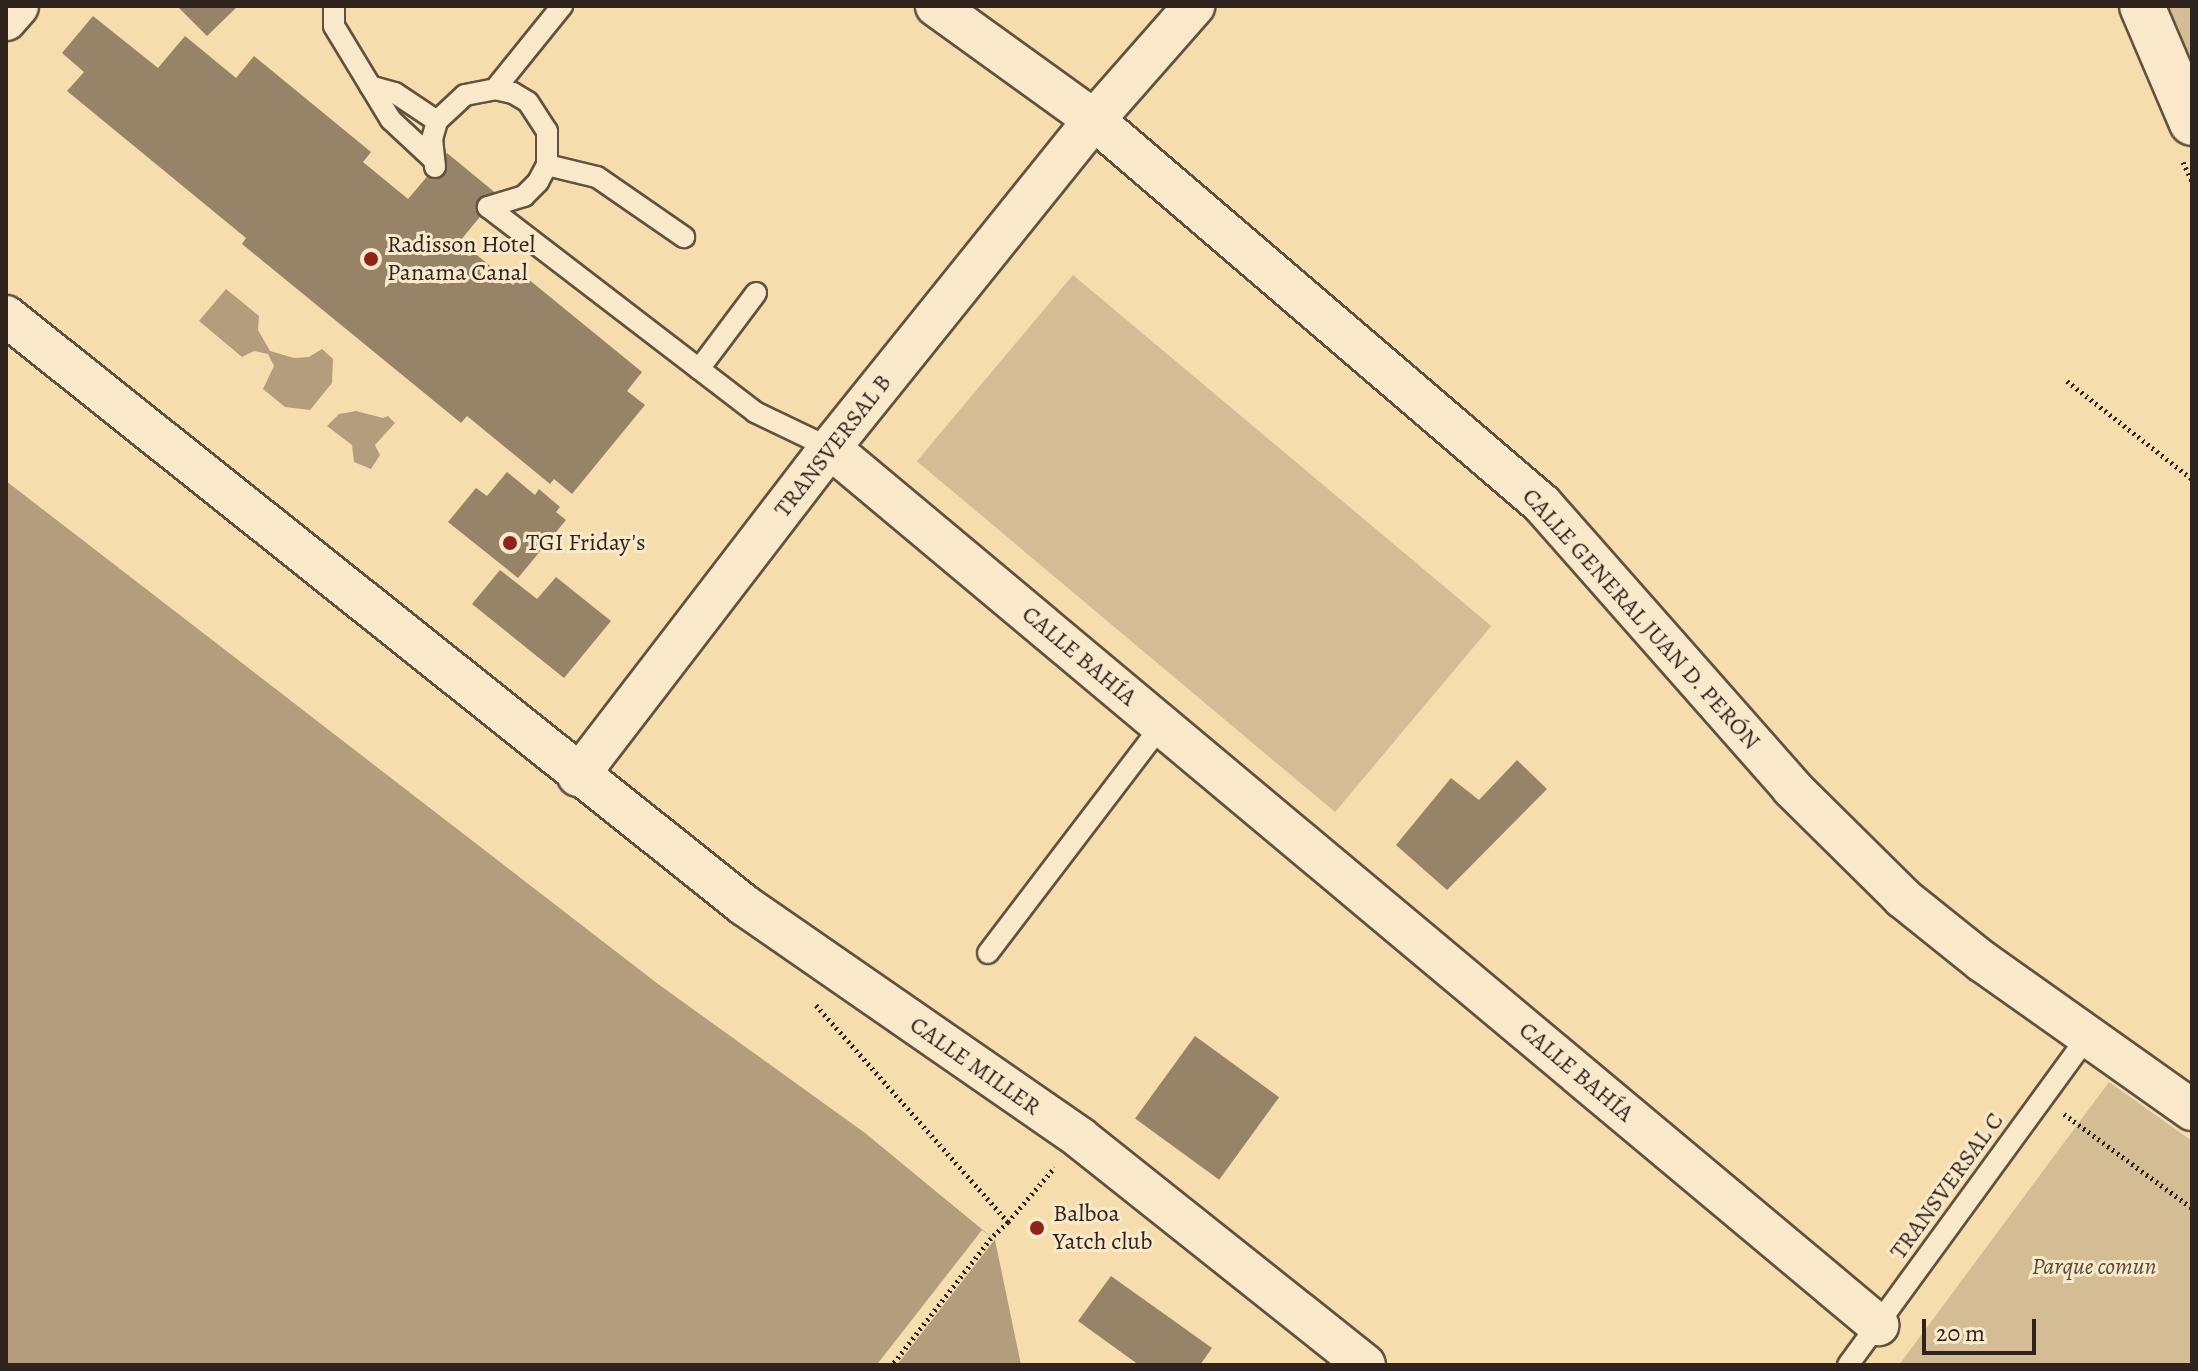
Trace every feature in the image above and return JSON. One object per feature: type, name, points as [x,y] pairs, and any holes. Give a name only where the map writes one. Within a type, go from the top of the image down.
[{"type":"main road","points":[[2142,6],[2192,123]]},
{"type":"street","points":[[6,20],[18,6]]},
{"type":"street","name":"CALLE GENERAL JUAN D. PERÓN","points":[[936,6],[1094,120],[1542,504],[1849,848],[1944,932],[2192,1110]]},
{"type":"street","name":"TRANSVERSAL B","points":[[578,776],[830,448],[1094,120],[1194,6]]},
{"type":"street","name":"CALLE MILLER","points":[[6,316],[578,776],[744,905],[1080,1138],[1365,1365]]},
{"type":"street","name":"CALLE BAHÍA","points":[[830,448],[1878,1325]]},
{"type":"lane","points":[[334,6],[334,26],[391,120],[434,163],[432,139],[437,121],[465,95],[495,89],[513,93],[539,115],[547,131],[547,165],[597,177],[684,237]]},
{"type":"lane","points":[[495,89],[562,6]]},
{"type":"lane","points":[[370,86],[395,93],[437,121]]},
{"type":"lane","name":"CALLE BAHÍA","points":[[547,165],[538,182],[524,196],[488,207],[755,412],[830,448]]},
{"type":"lane","points":[[699,369],[756,293]]},
{"type":"lane","points":[[988,953],[1162,725]]},
{"type":"lane","name":"TRANSVERSAL C","points":[[1848,1365],[2087,1037]]},
{"type":"path","points":[[2067,381],[2192,479]]},
{"type":"path","points":[[812,1001],[1008,1222]]},
{"type":"path","points":[[2043,1098],[2192,1208]]},
{"type":"path","points":[[892,1365],[991,1238],[1080,1138]]},
{"type":"green space","points":[[2167,6],[2192,6],[2192,60]]},
{"type":"green space","points":[[1073,275],[1491,626],[1335,812],[917,461]]},
{"type":"green space","name":"Parque comun","points":[[2109,1082],[2192,1141],[2192,1365],[1899,1365]]},
{"type":"shaded area","points":[[226,289],[259,316],[258,330],[270,351],[294,358],[309,357],[322,349],[333,359],[332,383],[310,410],[285,407],[263,389],[274,366],[268,354],[254,351],[242,357],[199,321]]},
{"type":"shaded area","points":[[356,411],[383,418],[388,416],[395,423],[375,445],[380,455],[371,469],[354,462],[352,445],[327,426],[339,414]]},
{"type":"shaded area","points":[[6,481],[658,984],[865,1133],[995,1240],[1021,1365],[6,1365]]},
{"type":"pier","points":[[982,1230],[995,1240],[897,1365],[878,1363]]},
{"type":"building","points":[[177,6],[238,6],[207,36]]},
{"type":"building","name":"Radisson Hotel Panama Canal","points":[[93,16],[158,68],[185,36],[236,78],[254,56],[371,152],[363,162],[408,199],[447,153],[498,195],[460,241],[513,285],[522,274],[642,372],[627,391],[645,405],[572,494],[554,479],[550,484],[467,416],[461,423],[242,244],[246,238],[67,91],[84,72],[62,53]]},
{"type":"building","name":"TGI Friday's","points":[[507,472],[535,495],[539,489],[560,507],[556,512],[566,520],[518,578],[448,522],[476,488],[487,496]]},
{"type":"building","points":[[500,570],[537,599],[556,577],[611,621],[564,678],[472,604]]},
{"type":"building","points":[[1517,760],[1547,789],[1447,890],[1396,845],[1451,778],[1479,800]]},
{"type":"building","points":[[1195,1036],[1279,1097],[1219,1180],[1135,1119]]},
{"type":"building","points":[[1111,1276],[1212,1348],[1200,1365],[1139,1365],[1078,1321]]},
{"type":"place","name":"Radisson Hotel Panama Canal","points":[[371,259]]},
{"type":"place","name":"TGI Friday's","points":[[510,543]]},
{"type":"place","name":"Balboa Yatch club","points":[[1037,1228]]}]
